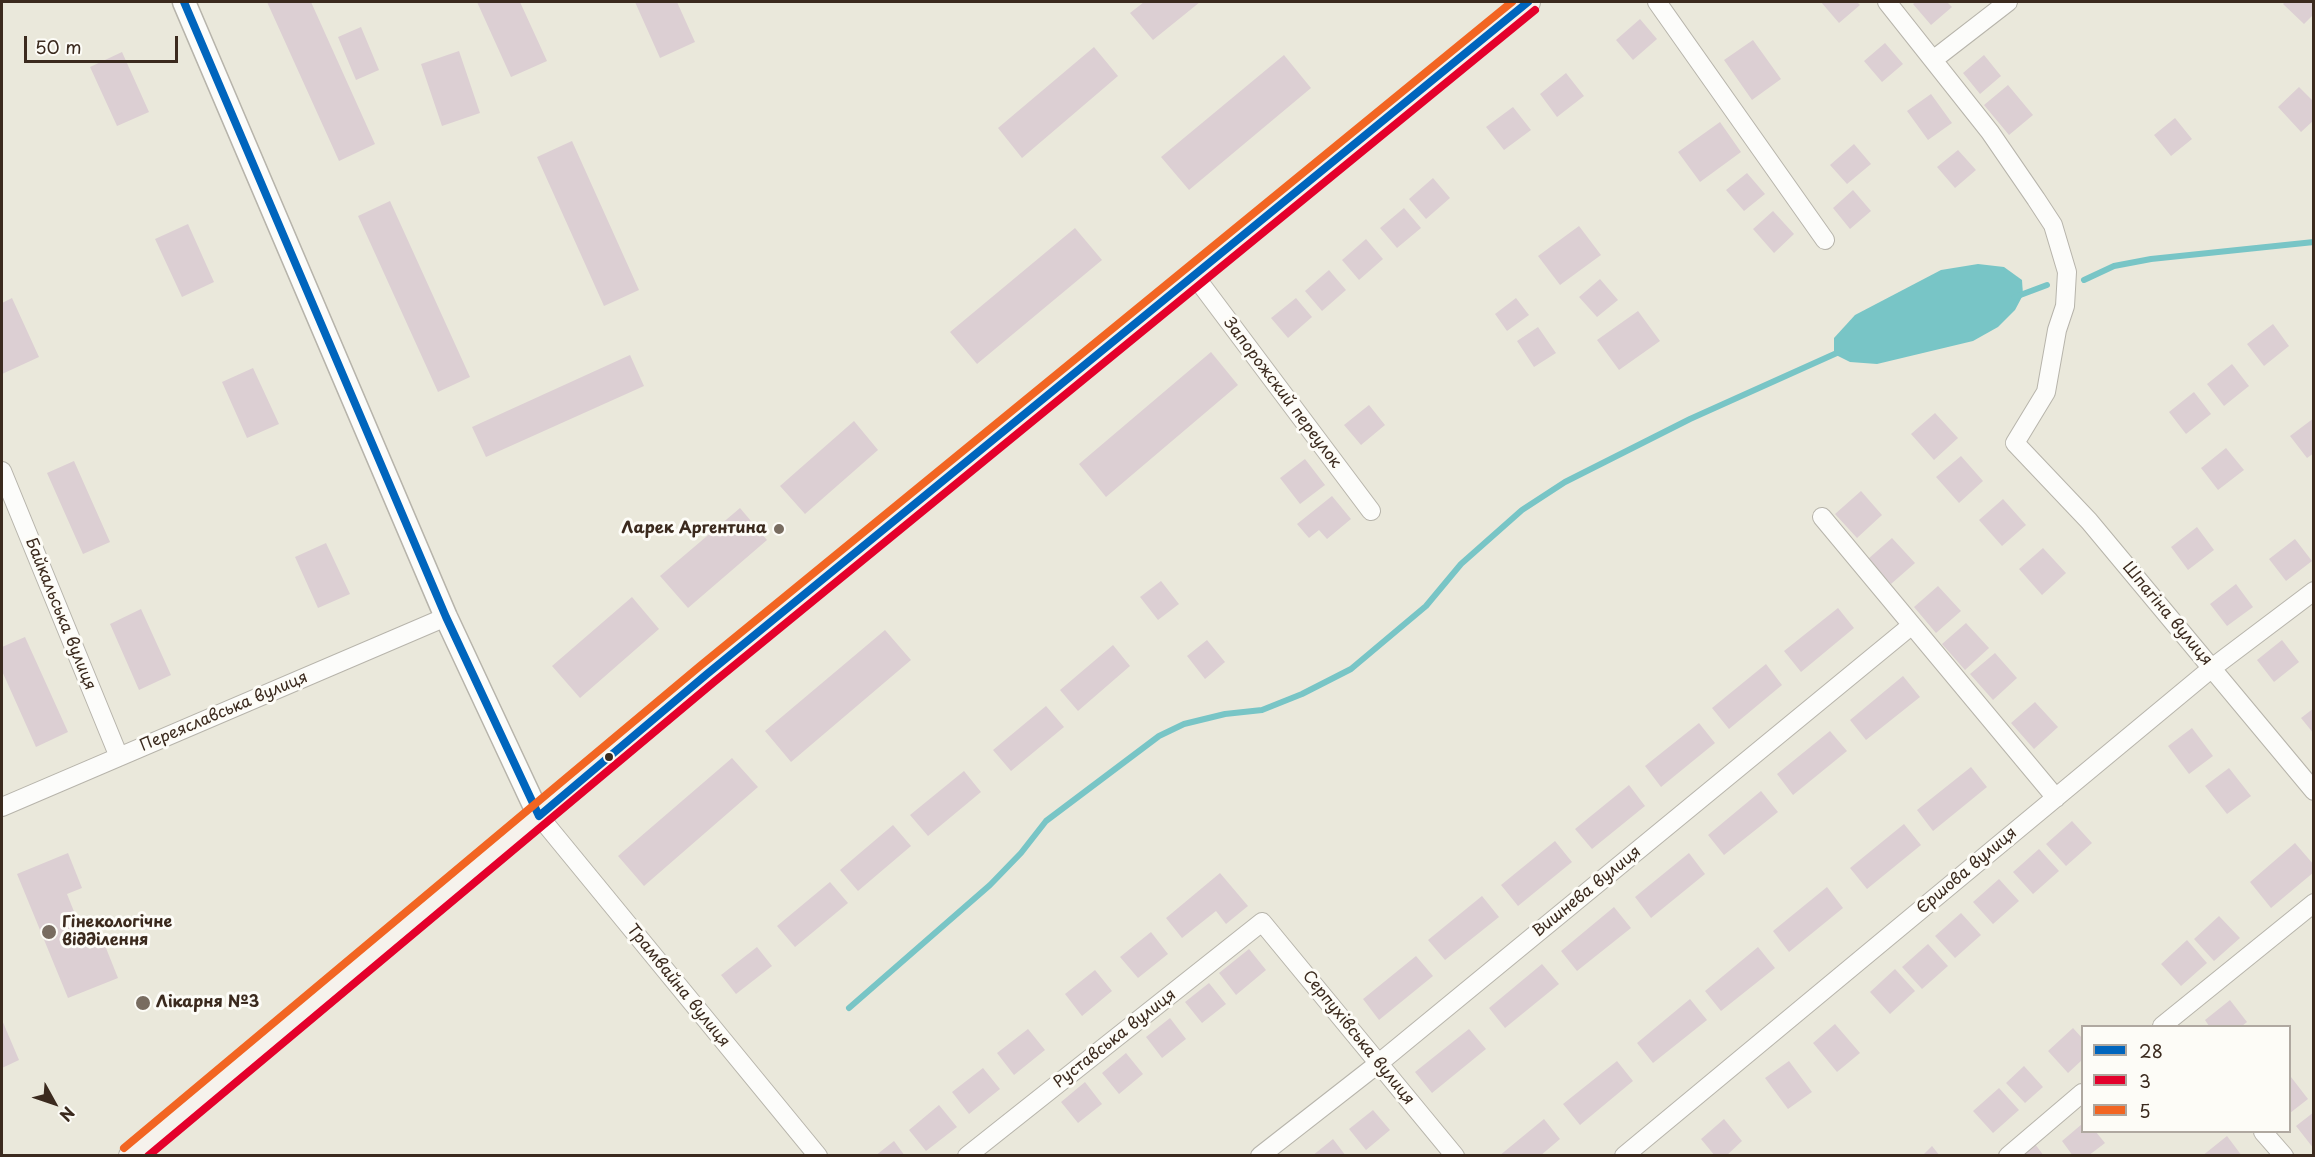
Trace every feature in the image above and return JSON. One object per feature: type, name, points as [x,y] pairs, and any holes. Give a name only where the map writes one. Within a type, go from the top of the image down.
[{"type":"main road","points":[[131,1155],[716,667],[1528,2]]},
{"type":"street","points":[[184,2],[447,617],[539,816]]},
{"type":"street","points":[[1657,2],[1825,240]]},
{"type":"street","points":[[1887,2],[1933,60],[2008,2]]},
{"type":"street","name":"Шпагіна вулиця","points":[[1933,60],[1990,132],[2053,225],[2067,272],[2065,306],[2057,330],[2046,392],[2015,443],[2089,521],[2313,791]]},
{"type":"street","name":"Запорожский переулок","points":[[1194,275],[1371,511]]},
{"type":"street","name":"Байкальська вулиця","points":[[2,471],[119,757]]},
{"type":"street","points":[[1822,517],[2056,798]]},
{"type":"street","name":"Єршова вулиця","points":[[1624,1155],[2212,668],[2313,591]]},
{"type":"street","name":"Переяславська вулиця","points":[[2,807],[447,617]]},
{"type":"street","name":"Вишнева вулиця","points":[[1260,1155],[1379,1063],[1912,625]]},
{"type":"street","name":"Трамвайна вулиця","points":[[539,816],[818,1155]]},
{"type":"street","points":[[2169,1024],[2313,903]]},
{"type":"street","name":"Серпухівська вулиця","points":[[1262,922],[1455,1155]]},
{"type":"street","name":"Руставська вулиця","points":[[967,1155],[1262,922]]},
{"type":"street","points":[[2008,1155],[2081,1094]]},
{"type":"street","points":[[2265,1133],[2284,1155]]},
{"type":"water","points":[[1978,264],[2004,267],[2022,280],[2023,295],[2015,310],[1998,327],[1973,341],[1877,364],[1850,362],[1834,354],[1834,338],[1855,315],[1941,270]]},
{"type":"building","points":[[267,2],[311,2],[375,144],[339,161]]},
{"type":"building","points":[[477,2],[520,2],[547,61],[511,77]]},
{"type":"building","points":[[635,2],[677,2],[695,42],[660,58]]},
{"type":"building","points":[[1144,2],[1200,2],[1153,40],[1130,13]]},
{"type":"building","points":[[1821,2],[1857,2],[1860,5],[1839,23]]},
{"type":"building","points":[[1916,2],[1947,2],[1952,7],[1931,25],[1913,4]]},
{"type":"building","points":[[2285,2],[2314,2],[2314,14],[2304,24],[2283,4]]},
{"type":"building","points":[[1640,19],[1657,39],[1633,60],[1616,40]]},
{"type":"building","points":[[361,27],[379,70],[356,80],[338,37]]},
{"type":"building","points":[[1753,40],[1781,79],[1752,100],[1724,60]]},
{"type":"building","points":[[1885,43],[1903,64],[1882,82],[1864,61]]},
{"type":"building","points":[[1094,47],[1118,76],[1022,158],[998,128]]},
{"type":"building","points":[[459,51],[480,113],[442,126],[421,64]]},
{"type":"building","points":[[122,52],[149,112],[117,126],[90,67]]},
{"type":"building","points":[[1284,55],[1311,88],[1189,190],[1161,157]]},
{"type":"building","points":[[1984,55],[2001,76],[1980,94],[1963,73]]},
{"type":"building","points":[[1566,73],[1584,96],[1557,117],[1540,94]]},
{"type":"building","points":[[2008,85],[2033,115],[2009,135],[1984,105]]},
{"type":"building","points":[[2299,87],[2314,102],[2314,120],[2301,132],[2278,107]]},
{"type":"building","points":[[1931,94],[1952,123],[1928,140],[1907,111]]},
{"type":"building","points":[[1513,107],[1531,130],[1504,150],[1486,127]]},
{"type":"building","points":[[2175,118],[2192,139],[2171,156],[2154,135]]},
{"type":"building","points":[[1720,122],[1741,152],[1700,182],[1678,152]]},
{"type":"building","points":[[572,141],[639,290],[604,306],[537,157]]},
{"type":"building","points":[[1854,144],[1871,164],[1847,184],[1830,165]]},
{"type":"building","points":[[1958,150],[1976,170],[1955,188],[1937,167]]},
{"type":"building","points":[[1747,173],[1765,194],[1744,211],[1726,190]]},
{"type":"building","points":[[1433,178],[1450,198],[1426,219],[1409,199]]},
{"type":"building","points":[[1853,190],[1871,211],[1850,229],[1833,208]]},
{"type":"building","points":[[390,201],[470,377],[438,392],[358,216]]},
{"type":"building","points":[[1404,208],[1421,228],[1397,248],[1380,228]]},
{"type":"building","points":[[1773,211],[1794,234],[1774,253],[1753,229]]},
{"type":"building","points":[[188,224],[214,282],[182,297],[155,239]]},
{"type":"building","points":[[1579,226],[1601,255],[1560,285],[1538,256]]},
{"type":"building","points":[[1075,228],[1102,260],[977,364],[950,332]]},
{"type":"building","points":[[1366,239],[1383,259],[1359,280],[1342,260]]},
{"type":"building","points":[[1329,270],[1346,290],[1322,311],[1305,291]]},
{"type":"building","points":[[1600,279],[1618,300],[1597,317],[1579,297]]},
{"type":"building","points":[[12,298],[39,357],[2,374],[2,303]]},
{"type":"building","points":[[1296,298],[1312,317],[1288,338],[1271,318]]},
{"type":"building","points":[[1516,298],[1529,315],[1507,331],[1495,314]]},
{"type":"building","points":[[1638,311],[1660,341],[1619,370],[1597,340]]},
{"type":"building","points":[[2273,324],[2289,346],[2264,366],[2247,344]]},
{"type":"building","points":[[1538,327],[1556,353],[1534,367],[1517,341]]},
{"type":"building","points":[[1211,352],[1238,385],[1106,497],[1079,464]]},
{"type":"building","points":[[630,355],[644,386],[486,457],[472,427]]},
{"type":"building","points":[[2232,364],[2249,386],[2224,406],[2207,384]]},
{"type":"building","points":[[253,368],[279,424],[247,438],[222,382]]},
{"type":"building","points":[[2194,392],[2211,414],[2186,434],[2169,412]]},
{"type":"building","points":[[1369,405],[1385,425],[1361,445],[1344,425]]},
{"type":"building","points":[[1935,413],[1958,438],[1934,460],[1911,434]]},
{"type":"building","points":[[2314,418],[2314,453],[2307,458],[2290,436]]},
{"type":"building","points":[[854,421],[878,450],[805,514],[780,486]]},
{"type":"building","points":[[2226,448],[2244,470],[2218,490],[2201,468]]},
{"type":"building","points":[[1961,456],[1983,481],[1959,503],[1936,477]]},
{"type":"building","points":[[1305,459],[1325,485],[1300,504],[1280,478]]},
{"type":"building","points":[[74,461],[110,542],[83,554],[47,473]]},
{"type":"building","points":[[1861,491],[1882,515],[1857,538],[1835,514]]},
{"type":"building","points":[[1332,496],[1351,519],[1327,539],[1319,530],[1309,538],[1297,524]]},
{"type":"building","points":[[2003,499],[2026,525],[2002,546],[1979,520]]},
{"type":"building","points":[[740,508],[767,540],[688,608],[660,576]]},
{"type":"building","points":[[2197,527],[2214,550],[2188,570],[2171,547]]},
{"type":"building","points":[[1892,538],[1915,563],[1891,584],[1868,559]]},
{"type":"building","points":[[2295,539],[2312,561],[2286,581],[2269,559]]},
{"type":"building","points":[[326,543],[350,594],[318,608],[295,557]]},
{"type":"building","points":[[2043,548],[2066,573],[2042,595],[2019,569]]},
{"type":"building","points":[[1161,581],[1179,604],[1158,620],[1140,597]]},
{"type":"building","points":[[2236,584],[2253,607],[2227,626],[2210,604]]},
{"type":"building","points":[[1938,586],[1961,611],[1936,633],[1914,607]]},
{"type":"building","points":[[632,597],[659,629],[580,698],[552,666]]},
{"type":"building","points":[[1838,608],[1854,628],[1801,672],[1784,651]]},
{"type":"building","points":[[141,609],[171,675],[139,690],[110,624]]},
{"type":"building","points":[[1966,623],[1989,648],[1965,670],[1942,644]]},
{"type":"building","points":[[885,630],[911,660],[791,762],[765,731]]},
{"type":"building","points":[[25,637],[68,732],[36,747],[2,671],[2,647]]},
{"type":"building","points":[[1207,640],[1225,662],[1205,679],[1187,656]]},
{"type":"building","points":[[2282,640],[2299,662],[2274,682],[2257,660]]},
{"type":"building","points":[[1113,645],[1130,666],[1078,711],[1060,690]]},
{"type":"building","points":[[1995,653],[2017,678],[1993,700],[1970,674]]},
{"type":"building","points":[[1766,664],[1782,685],[1729,729],[1712,708]]},
{"type":"building","points":[[1903,676],[1920,697],[1866,740],[1850,720]]},
{"type":"building","points":[[2035,702],[2058,727],[2034,749],[2011,723]]},
{"type":"building","points":[[1046,706],[1064,727],[1011,771],[993,750]]},
{"type":"building","points":[[2314,708],[2314,734],[2301,718]]},
{"type":"building","points":[[1699,723],[1715,743],[1661,787],[1645,766]]},
{"type":"building","points":[[2192,728],[2213,756],[2189,774],[2168,746]]},
{"type":"building","points":[[1830,731],[1847,751],[1793,795],[1777,774]]},
{"type":"building","points":[[732,758],[758,787],[644,886],[618,856]]},
{"type":"building","points":[[1971,767],[1987,787],[1933,831],[1917,810]]},
{"type":"building","points":[[2229,768],[2251,796],[2227,814],[2205,786]]},
{"type":"building","points":[[964,771],[981,792],[928,836],[910,815]]},
{"type":"building","points":[[1629,785],[1645,806],[1592,849],[1575,829]]},
{"type":"building","points":[[1761,791],[1778,812],[1724,855],[1708,835]]},
{"type":"building","points":[[2072,821],[2092,843],[2066,866],[2046,844]]},
{"type":"building","points":[[1904,824],[1921,845],[1867,889],[1850,868]]},
{"type":"building","points":[[893,825],[911,846],[858,891],[840,870]]},
{"type":"building","points":[[1555,841],[1572,862],[1518,906],[1501,885]]},
{"type":"building","points":[[2295,843],[2314,865],[2314,872],[2271,908],[2250,882]]},
{"type":"building","points":[[2039,849],[2059,871],[2033,894],[2013,872]]},
{"type":"building","points":[[68,853],[82,888],[67,894],[89,949],[104,943],[118,978],[68,998],[17,874]]},
{"type":"building","points":[[1689,853],[1705,874],[1651,918],[1635,897]]},
{"type":"building","points":[[1220,873],[1248,906],[1226,924],[1216,911],[1182,938],[1166,918]]},
{"type":"building","points":[[1999,879],[2019,901],[1993,924],[1973,902]]},
{"type":"building","points":[[830,882],[848,903],[795,947],[777,926]]},
{"type":"building","points":[[1827,887],[1843,908],[1789,952],[1773,931]]},
{"type":"building","points":[[1482,896],[1499,917],[1445,960],[1428,940]]},
{"type":"building","points":[[1614,907],[1631,928],[1577,971],[1561,951]]},
{"type":"building","points":[[1961,913],[1981,935],[1955,958],[1935,936]]},
{"type":"building","points":[[2219,916],[2240,938],[2214,961],[2194,939]]},
{"type":"building","points":[[1151,932],[1168,954],[1138,978],[1120,957]]},
{"type":"building","points":[[2187,940],[2207,963],[2181,986],[2161,964]]},
{"type":"building","points":[[1928,944],[1948,966],[1922,989],[1902,967]]},
{"type":"building","points":[[757,947],[772,966],[736,994],[721,975]]},
{"type":"building","points":[[1758,947],[1775,968],[1721,1011],[1705,991]]},
{"type":"building","points":[[1249,949],[1266,970],[1236,995],[1219,973]]},
{"type":"building","points":[[1416,956],[1433,976],[1379,1020],[1363,999]]},
{"type":"building","points":[[1542,964],[1559,984],[1505,1028],[1489,1008]]},
{"type":"building","points":[[1895,969],[1915,991],[1890,1014],[1870,992]]},
{"type":"building","points":[[1095,970],[1112,991],[1082,1016],[1065,994]]},
{"type":"building","points":[[1209,983],[1226,1004],[1202,1023],[1185,1002]]},
{"type":"building","points":[[1690,999],[1707,1020],[1653,1063],[1637,1043]]},
{"type":"building","points":[[2230,1000],[2247,1022],[2243,1025],[2208,1025],[2205,1020]]},
{"type":"building","points":[[1170,1018],[1186,1039],[1162,1058],[1146,1037]]},
{"type":"building","points":[[2,1020],[19,1060],[2,1068]]},
{"type":"building","points":[[1835,1024],[1860,1053],[1837,1072],[1813,1043]]},
{"type":"building","points":[[2073,1028],[2081,1037],[2081,1061],[2068,1073],[2048,1051]]},
{"type":"building","points":[[1028,1029],[1045,1050],[1014,1075],[997,1053]]},
{"type":"building","points":[[1469,1029],[1486,1049],[1432,1093],[1415,1072]]},
{"type":"building","points":[[1126,1053],[1143,1074],[1119,1094],[1102,1073]]},
{"type":"building","points":[[1617,1061],[1633,1081],[1580,1125],[1563,1104]]},
{"type":"building","points":[[1789,1061],[1812,1092],[1788,1109],[1765,1078]]},
{"type":"building","points":[[2024,1066],[2043,1087],[2025,1103],[2006,1083]]},
{"type":"building","points":[[983,1068],[1000,1089],[969,1114],[952,1092]]},
{"type":"building","points":[[2291,1077],[2308,1099],[2291,1112]]},
{"type":"building","points":[[1085,1082],[1102,1104],[1078,1123],[1061,1102]]},
{"type":"building","points":[[1999,1088],[2019,1110],[1993,1133],[1973,1111]]},
{"type":"building","points":[[939,1105],[957,1127],[926,1151],[909,1130]]},
{"type":"building","points":[[1373,1110],[1390,1130],[1366,1150],[1349,1129]]},
{"type":"building","points":[[2314,1112],[2314,1149],[2296,1126]]},
{"type":"building","points":[[1544,1119],[1560,1139],[1540,1156],[1499,1156]]},
{"type":"building","points":[[1724,1119],[1742,1141],[1726,1156],[1715,1156],[1701,1139]]},
{"type":"building","points":[[2081,1125],[2081,1133],[2097,1133],[2105,1143],[2088,1156],[2073,1156],[2062,1141]]},
{"type":"building","points":[[2227,1136],[2242,1156],[2202,1156]]},
{"type":"building","points":[[1333,1139],[1346,1156],[1312,1156]]},
{"type":"building","points":[[894,1141],[905,1156],[875,1156]]},
{"type":"building","points":[[2035,1144],[2044,1156],[2019,1156]]},
{"type":"building","points":[[1932,1146],[1940,1156],[1922,1156]]},
{"type":"waterway","points":[[2084,280],[2114,266],[2151,259],[2314,242]]},
{"type":"waterway","points":[[2015,297],[2047,285]]},
{"type":"waterway","points":[[849,1008],[990,885],[1021,853],[1046,821],[1159,736],[1184,724],[1225,714],[1262,710],[1302,694],[1351,669],[1426,606],[1461,564],[1522,510],[1565,482],[1690,419],[1839,352]]},
{"type":"transit line","name":"28","points":[[184,2],[446,617],[539,816]]},
{"type":"transit line","name":"5","points":[[124,1148],[700,666],[1512,2]]},
{"type":"transit line","name":"28","points":[[539,816],[707,674],[1528,2]]},
{"type":"transit line","name":"3","points":[[148,1156],[714,682],[1535,10]]},
{"type":"place","name":"Ларек Аргентина","points":[[779,529]]},
{"type":"place","name":"Гінекологічне відділення","points":[[49,932]]},
{"type":"place","name":"Лікарня №3","points":[[143,1003]]}]
